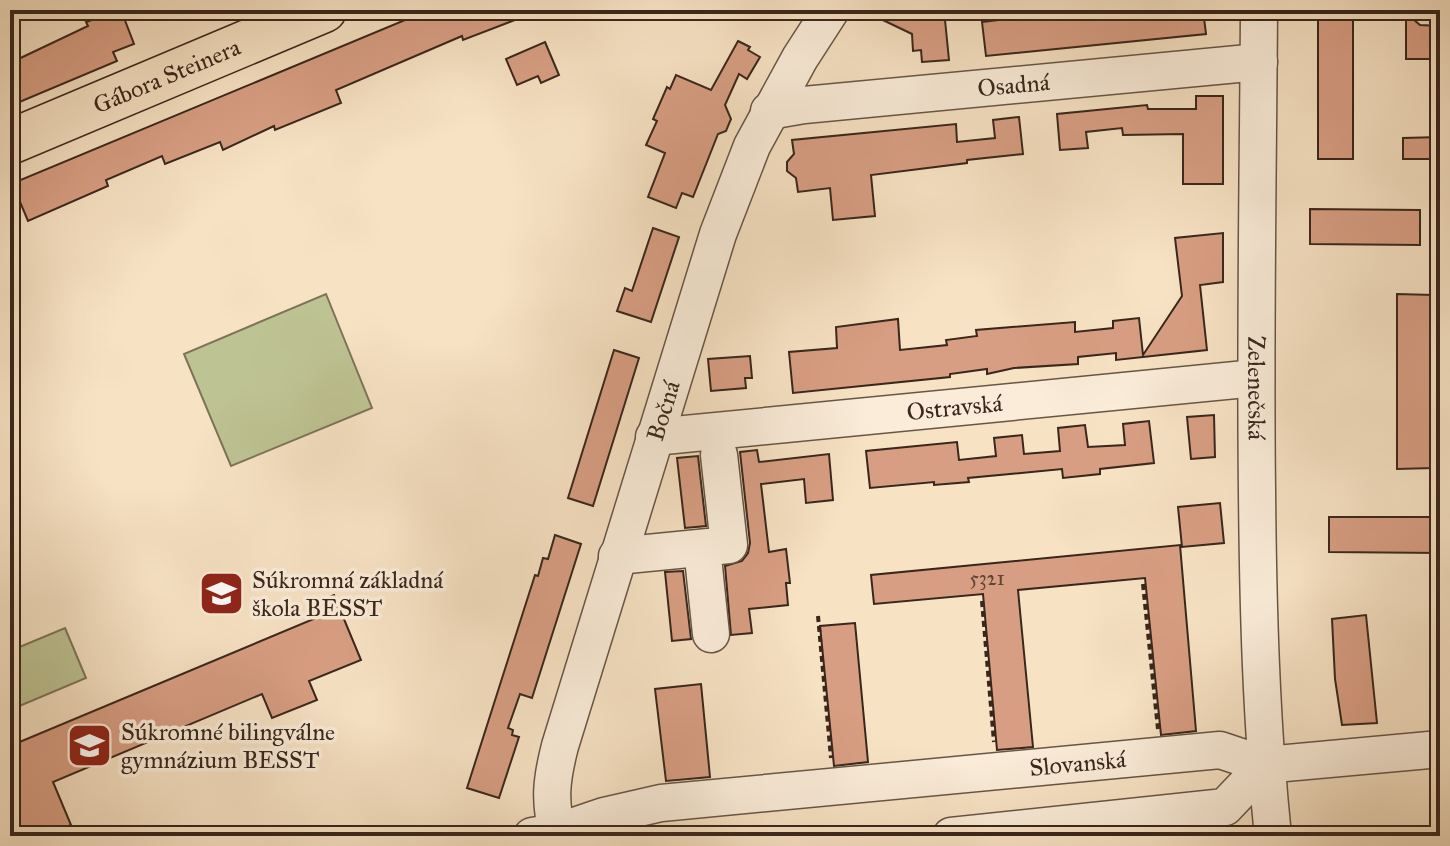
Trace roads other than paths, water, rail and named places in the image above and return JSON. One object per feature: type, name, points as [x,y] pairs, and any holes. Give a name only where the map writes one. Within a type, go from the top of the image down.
[{"type":"main road","name":"Gábora Steinera","points":[[10,142],[324,10]]},
{"type":"street","name":"Bočná","points":[[549,835],[551,782],[617,556],[718,234],[746,160],[769,111],[831,10]]},
{"type":"street","name":"Zelenečská","points":[[1259,10],[1258,572],[1265,765],[1273,836]]},
{"type":"street","name":"Osadná","points":[[769,111],[804,105],[1259,62]]},
{"type":"street","name":"Ostravská","points":[[654,437],[1256,378]]},
{"type":"street","points":[[617,556],[729,545],[719,455]]},
{"type":"street","points":[[702,548],[711,634]]},
{"type":"street","points":[[951,836],[1225,807],[1265,765],[1440,749]]},
{"type":"street","name":"Slovanská","points":[[549,835],[604,816],[661,803],[1220,750],[1265,765]]},
{"type":"place","name":"Súkromná základná škola BESST","points":[[221,594]]},
{"type":"place","name":"Súkromné bilingválne gymnázium BESST","points":[[90,746]]}]
